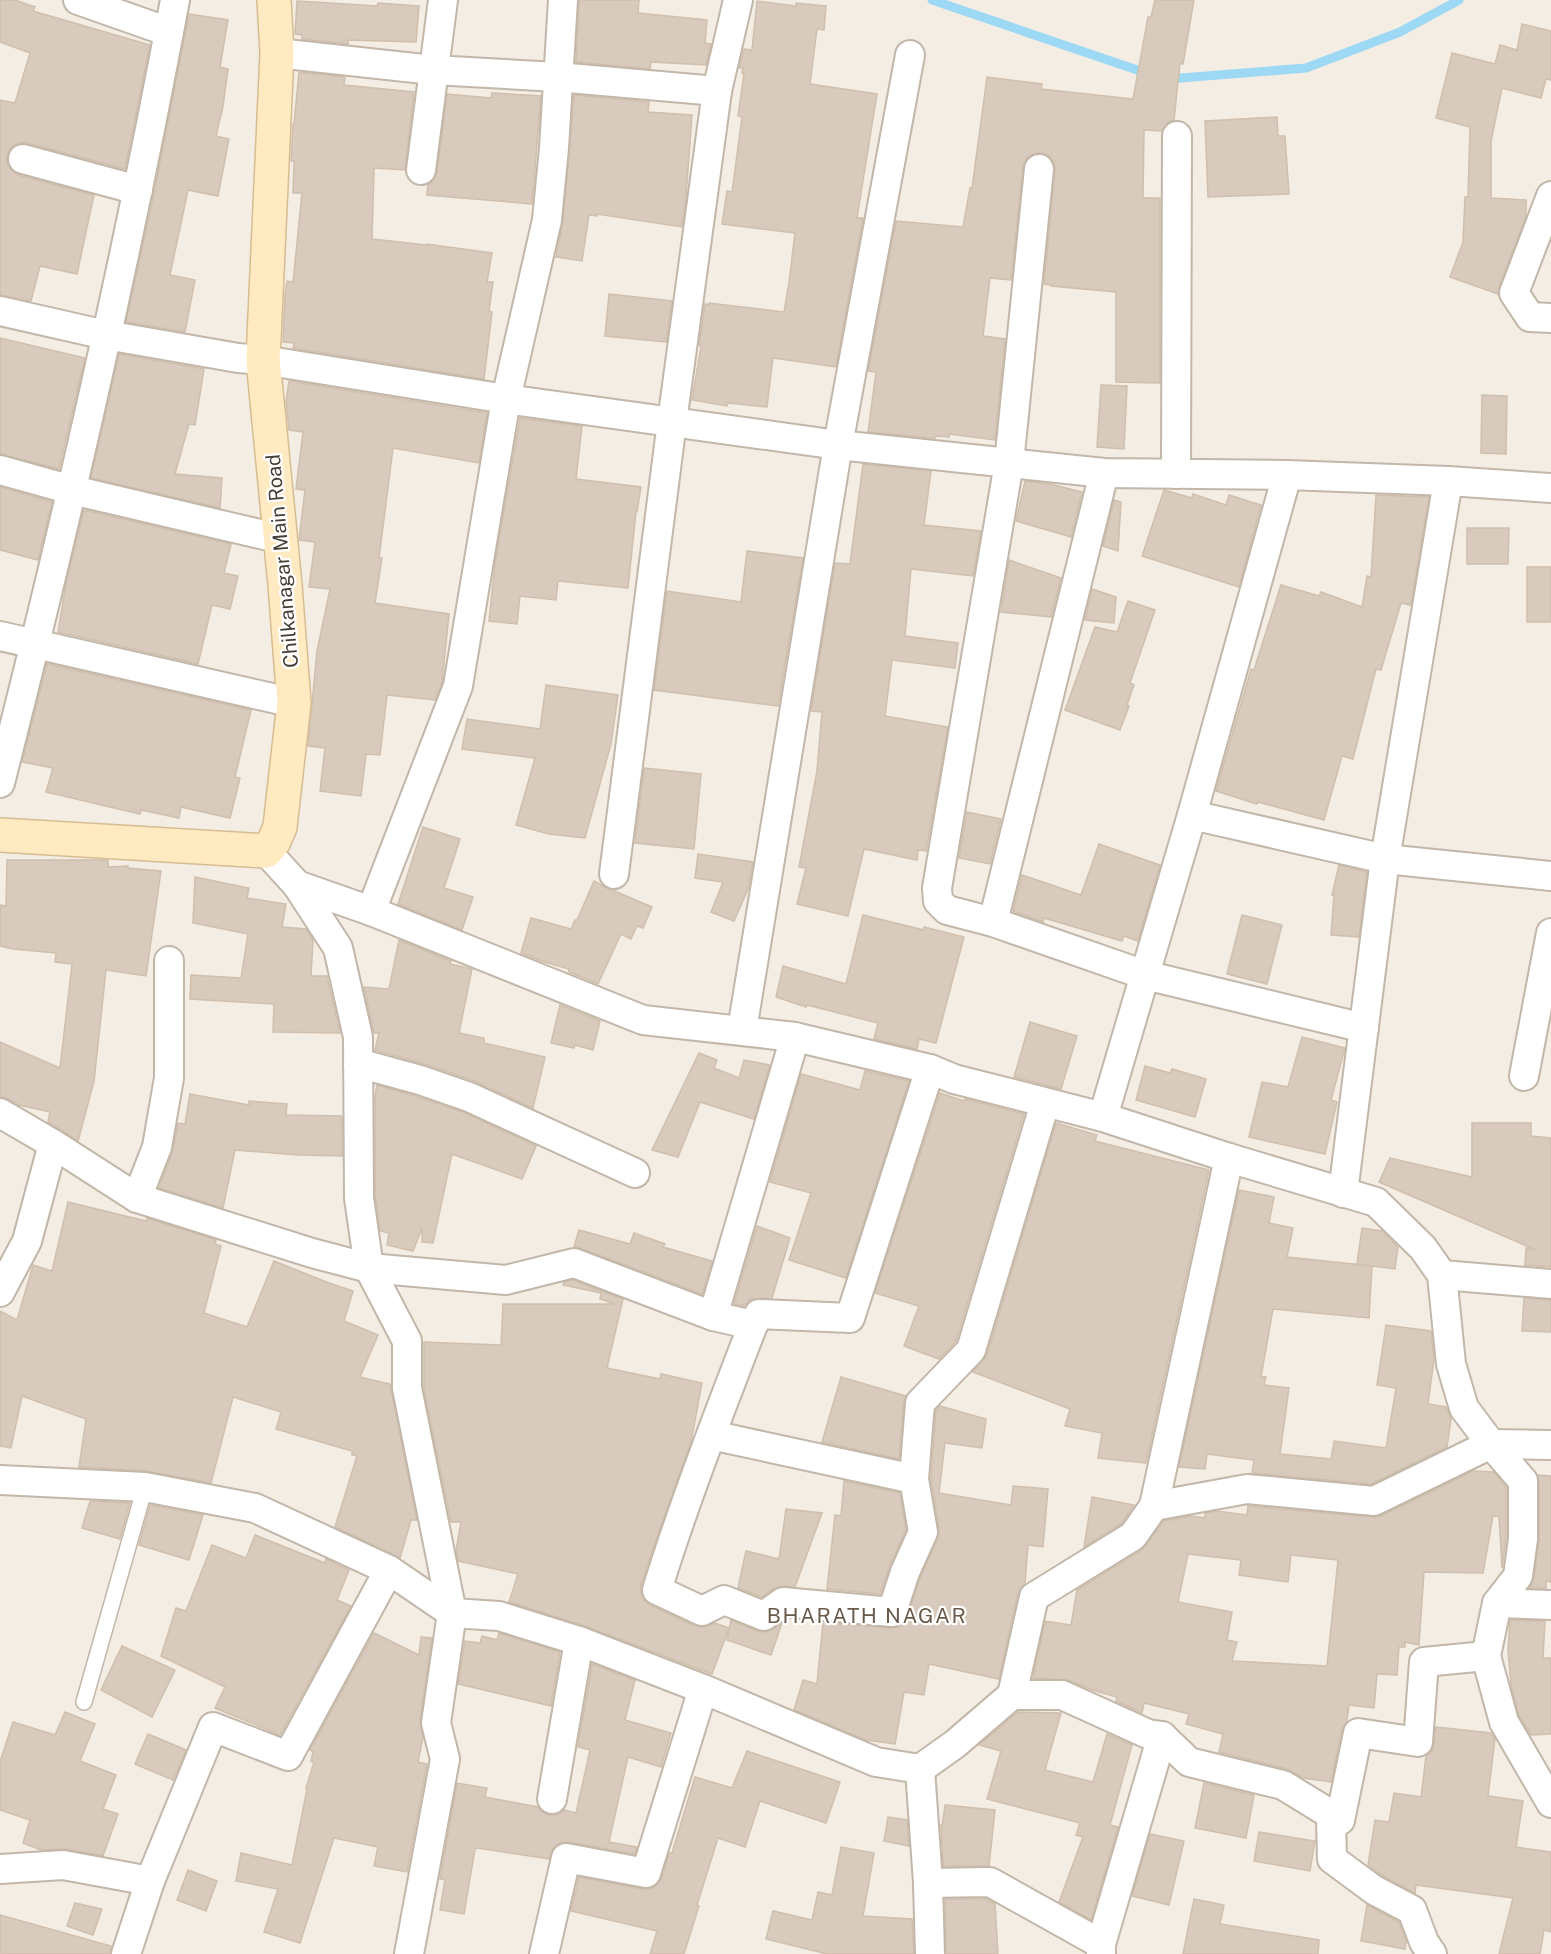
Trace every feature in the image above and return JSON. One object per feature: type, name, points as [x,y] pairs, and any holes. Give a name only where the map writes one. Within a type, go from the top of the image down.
[{"type":"main road","name":"Chilkanagar Main Road","points":[[266,851],[274,841],[280,827],[294,703],[281,539],[263,360],[277,53],[274,0]]},
{"type":"main road","points":[[0,835],[266,851]]},
{"type":"street","points":[[78,0],[169,32]]},
{"type":"street","points":[[0,783],[72,490],[138,190],[175,0]]},
{"type":"street","points":[[421,170],[443,0]]},
{"type":"street","points":[[371,911],[458,686],[506,399],[547,220],[555,148],[557,77],[563,0]]},
{"type":"street","points":[[614,874],[717,91],[738,0]]},
{"type":"street","points":[[277,53],[433,70],[557,77],[717,91]]},
{"type":"street","points":[[742,1030],[838,445],[910,55]]},
{"type":"street","points":[[1176,474],[1177,136]]},
{"type":"street","points":[[23,159],[138,190]]},
{"type":"street","points":[[1039,169],[1009,463],[937,888],[938,901],[947,910],[993,922],[1145,975],[1364,1028]]},
{"type":"street","points":[[1551,196],[1514,293],[1530,317],[1551,318]]},
{"type":"street","points":[[0,311],[106,335],[238,358],[263,360],[506,399],[838,445],[1104,473],[1287,475],[1448,481],[1551,488]]},
{"type":"street","points":[[0,470],[72,490],[281,539]]},
{"type":"street","points":[[993,922],[1104,473]]},
{"type":"street","points":[[1103,1117],[1192,815],[1287,475]]},
{"type":"street","points":[[1343,1193],[1385,859],[1448,481]]},
{"type":"street","points":[[0,636],[294,703]]},
{"type":"street","points":[[1192,815],[1385,859],[1551,876]]},
{"type":"street","points":[[266,851],[297,885],[338,948],[358,1037],[358,1198],[369,1268],[406,1341],[406,1388],[452,1613],[436,1723],[445,1759],[409,1954]]},
{"type":"street","points":[[297,885],[371,911],[643,1020],[795,1037],[930,1069],[954,1079],[1103,1117],[1376,1202],[1423,1248],[1442,1275],[1451,1364],[1464,1408],[1491,1444],[1523,1480],[1523,1539],[1518,1576],[1497,1603],[1486,1656],[1504,1722],[1551,1803]]},
{"type":"street","points":[[1524,1076],[1551,933]]},
{"type":"street","points":[[137,1198],[157,1147],[169,1078],[169,961]]},
{"type":"street","points":[[713,1316],[795,1037]]},
{"type":"street","points":[[358,1063],[420,1080],[469,1097],[635,1173]]},
{"type":"street","points":[[930,1069],[850,1318],[759,1314],[682,1511],[657,1590],[702,1611],[724,1600],[764,1616],[783,1602],[892,1612],[905,1572],[923,1532],[914,1479],[920,1403],[971,1350],[1045,1103]]},
{"type":"street","points":[[0,1113],[137,1198],[312,1254],[369,1268],[506,1280],[574,1263],[713,1316],[753,1325]]},
{"type":"street","points":[[0,1292],[27,1241],[53,1144]]},
{"type":"street","points":[[0,1480],[146,1487],[255,1508],[389,1570],[452,1613],[499,1616],[579,1641],[703,1689],[876,1762],[920,1769],[955,1744],[1012,1695],[1034,1597],[1132,1536],[1154,1506],[1229,1158]]},
{"type":"street","points":[[1442,1275],[1551,1284]]},
{"type":"street","points":[[711,1435],[914,1479]]},
{"type":"street","points":[[1154,1506],[1247,1489],[1374,1501],[1491,1444],[1551,1445]]},
{"type":"street","points":[[126,1954],[150,1881],[213,1727],[288,1756],[389,1570]]},
{"type":"street","points":[[1497,1603],[1551,1605]]},
{"type":"street","points":[[552,1799],[579,1641]]},
{"type":"street","points":[[1340,1820],[1358,1733],[1418,1742],[1424,1662],[1486,1656]]},
{"type":"street","points":[[544,1954],[566,1858],[646,1874],[703,1689]]},
{"type":"street","points":[[1012,1695],[1062,1695],[1148,1734],[1162,1736],[1189,1762],[1283,1785],[1340,1820]]},
{"type":"street","points":[[928,1883],[990,1882],[1101,1949],[1162,1736]]},
{"type":"street","points":[[920,1769],[928,1883],[930,1954]]},
{"type":"street","points":[[1340,1820],[1331,1820],[1332,1859],[1374,1890],[1412,1910],[1424,1942],[1432,1954]]},
{"type":"street","points":[[0,1869],[63,1865],[150,1881]]},
{"type":"lane","points":[[84,1702],[146,1487]]},
{"type":"building","points":[[0,0],[15,0],[35,7],[33,11],[150,45],[125,169],[27,143],[18,143],[7,154],[7,164],[18,175],[94,195],[77,274],[40,266],[31,301],[0,295],[0,100],[15,103],[30,53],[0,42]]},
{"type":"building","points":[[579,0],[639,0],[638,13],[707,20],[705,43],[711,44],[706,65],[651,62],[650,69],[576,62]]},
{"type":"building","points":[[1155,0],[1194,0],[1183,64],[1180,63],[1174,120],[1168,122],[1162,131],[1144,130],[1143,198],[1160,198],[1160,383],[1116,382],[1116,292],[1044,284],[1055,170],[1054,162],[1048,155],[1033,154],[1026,159],[1023,167],[1011,280],[990,278],[983,336],[1005,339],[995,440],[949,434],[949,437],[930,438],[868,432],[876,372],[868,371],[896,221],[963,227],[970,188],[972,188],[987,77],[1042,84],[1041,89],[1133,99],[1148,17],[1151,17]]},
{"type":"building","points":[[297,1],[419,6],[416,42],[348,40],[348,44],[302,39],[302,35],[295,34]]},
{"type":"building","points":[[757,1],[796,6],[796,3],[826,6],[824,30],[817,29],[810,84],[877,94],[857,218],[863,218],[836,367],[773,358],[767,407],[728,403],[727,406],[692,400],[705,304],[784,312],[789,282],[795,233],[722,224],[727,191],[732,192],[742,117],[738,116],[744,73],[742,73],[743,68],[739,68],[744,49],[752,50]]},
{"type":"building","points":[[189,14],[228,20],[220,67],[228,69],[216,136],[229,139],[218,196],[188,190],[170,275],[195,280],[185,332],[126,322]]},
{"type":"building","points":[[1522,24],[1551,31],[1551,80],[1546,79],[1541,98],[1502,88],[1491,141],[1491,198],[1526,200],[1526,216],[1498,294],[1450,277],[1463,242],[1465,197],[1468,197],[1470,127],[1436,118],[1452,53],[1495,64],[1500,45],[1517,50]]},
{"type":"building","points":[[299,72],[345,77],[344,85],[414,92],[405,170],[374,168],[372,239],[492,253],[487,282],[493,282],[489,311],[492,312],[484,379],[293,348],[294,343],[283,342],[285,293],[287,281],[293,282],[302,193],[293,193],[294,161],[291,161]]},
{"type":"building","points":[[492,93],[541,96],[532,204],[427,195],[428,185],[434,180],[437,172],[447,94],[491,98]]},
{"type":"building","points":[[574,95],[649,102],[648,112],[692,115],[682,227],[597,214],[597,216],[589,215],[582,261],[556,257],[563,222]]},
{"type":"building","points":[[1277,117],[1278,136],[1285,136],[1289,194],[1208,197],[1205,121]]},
{"type":"building","points":[[609,294],[672,301],[666,342],[605,336]]},
{"type":"building","points":[[0,338],[85,358],[59,469],[0,454]]},
{"type":"building","points":[[119,354],[204,369],[195,425],[189,424],[175,474],[222,478],[220,508],[91,478]]},
{"type":"building","points":[[289,381],[487,413],[479,463],[393,448],[375,603],[449,614],[442,682],[435,700],[387,695],[380,755],[366,754],[361,796],[320,791],[325,748],[308,746],[317,651],[330,589],[309,587],[315,542],[299,540],[305,490],[296,489],[303,432],[289,430],[286,401]]},
{"type":"building","points":[[1101,385],[1127,386],[1124,449],[1097,447]]},
{"type":"building","points":[[1482,395],[1507,396],[1506,454],[1481,453]]},
{"type":"building","points":[[520,418],[582,426],[576,479],[641,487],[628,588],[558,581],[556,600],[520,596],[517,624],[489,621],[495,563]]},
{"type":"building","points":[[863,464],[931,471],[924,525],[981,531],[973,576],[911,569],[905,636],[958,643],[955,668],[892,660],[885,716],[948,727],[926,851],[918,850],[917,860],[864,849],[848,916],[797,904],[806,868],[799,867],[817,771],[822,712],[811,711],[835,563],[850,564]]},
{"type":"building","points":[[1025,481],[1082,492],[1071,537],[1016,521]]},
{"type":"building","points":[[0,487],[52,502],[38,560],[0,550]]},
{"type":"building","points":[[1164,490],[1192,498],[1193,494],[1226,505],[1229,495],[1261,505],[1239,587],[1142,556]]},
{"type":"building","points":[[1376,495],[1429,497],[1411,605],[1401,603],[1381,670],[1376,669],[1353,759],[1342,756],[1324,820],[1258,802],[1257,804],[1216,791],[1251,669],[1254,670],[1281,585],[1319,596],[1321,592],[1362,607],[1367,576],[1371,577]]},
{"type":"building","points":[[1114,500],[1121,502],[1118,551],[1103,546]]},
{"type":"building","points":[[84,510],[231,544],[224,573],[238,576],[230,609],[212,605],[198,664],[58,632],[66,583]]},
{"type":"building","points":[[1467,528],[1509,528],[1508,564],[1467,564]]},
{"type":"building","points":[[747,551],[803,558],[778,706],[654,690],[667,591],[741,602]]},
{"type":"building","points":[[1009,560],[1061,578],[1051,617],[1001,612]]},
{"type":"building","points":[[1527,567],[1551,567],[1551,622],[1527,622]]},
{"type":"building","points":[[1092,589],[1116,597],[1114,623],[1085,620]]},
{"type":"building","points":[[1128,601],[1155,610],[1130,683],[1134,685],[1120,730],[1065,710],[1095,627],[1117,632]]},
{"type":"building","points":[[47,664],[251,710],[235,777],[240,778],[230,818],[181,807],[179,818],[141,810],[140,814],[46,792],[53,768],[22,762]]},
{"type":"building","points":[[546,685],[618,695],[611,744],[585,838],[549,834],[516,825],[535,758],[462,749],[467,719],[540,729]]},
{"type":"building","points":[[644,768],[701,774],[694,849],[635,843]]},
{"type":"building","points":[[967,812],[1001,819],[990,864],[959,858]]},
{"type":"building","points":[[423,827],[460,839],[444,888],[473,897],[462,930],[398,904]]},
{"type":"building","points":[[1099,844],[1160,865],[1138,941],[1124,936],[1122,941],[1044,918],[1043,922],[1013,911],[1022,875],[1081,895]]},
{"type":"building","points":[[698,854],[753,862],[748,889],[734,921],[711,912],[723,882],[695,878]]},
{"type":"building","points":[[7,860],[108,860],[108,867],[128,866],[128,868],[161,871],[146,976],[106,970],[94,1081],[78,1141],[48,1122],[50,1112],[19,1105],[0,1097],[0,1042],[60,1068],[72,964],[55,962],[56,953],[0,946],[0,905],[6,906]]},
{"type":"building","points":[[1339,865],[1367,872],[1359,937],[1331,935],[1334,895],[1332,895]]},
{"type":"building","points":[[195,877],[249,888],[247,898],[286,904],[282,927],[306,929],[313,940],[311,976],[327,976],[340,1033],[273,1032],[274,1004],[190,999],[191,975],[241,978],[248,934],[193,923]]},
{"type":"building","points":[[594,881],[652,907],[643,928],[637,926],[631,939],[621,934],[598,984],[569,972],[569,969],[521,953],[531,918],[571,929]]},
{"type":"building","points":[[863,915],[964,937],[936,1043],[919,1039],[917,1049],[874,1039],[878,1023],[807,1005],[806,1007],[776,997],[783,966],[846,984]]},
{"type":"building","points":[[1242,915],[1282,925],[1267,984],[1227,974]]},
{"type":"building","points":[[399,940],[451,961],[450,964],[472,969],[459,1033],[484,1038],[484,1043],[545,1057],[533,1108],[474,1081],[375,1050],[379,1033],[374,1033],[364,987],[389,989]]},
{"type":"building","points":[[560,1005],[600,1021],[593,1050],[575,1045],[574,1048],[551,1043]]},
{"type":"building","points":[[1030,1022],[1077,1036],[1061,1089],[1014,1077]]},
{"type":"building","points":[[1302,1037],[1345,1048],[1331,1100],[1337,1102],[1325,1154],[1249,1137],[1262,1082],[1288,1087]]},
{"type":"building","points":[[699,1053],[717,1060],[714,1068],[739,1078],[744,1060],[770,1065],[754,1119],[700,1102],[678,1157],[652,1150]]},
{"type":"building","points":[[1145,1066],[1170,1073],[1172,1069],[1206,1079],[1195,1117],[1136,1100]]},
{"type":"building","points":[[865,1071],[909,1081],[846,1278],[789,1260],[811,1193],[770,1182],[801,1074],[860,1090]]},
{"type":"building","points":[[377,1085],[463,1112],[536,1146],[522,1179],[452,1154],[433,1243],[422,1242],[422,1228],[413,1251],[387,1245],[389,1233],[380,1231],[375,1194]]},
{"type":"building","points":[[940,1093],[964,1101],[965,1099],[1024,1114],[956,1341],[939,1359],[904,1346],[919,1306],[875,1293]]},
{"type":"building","points":[[190,1094],[249,1105],[249,1101],[287,1104],[286,1115],[342,1116],[342,1156],[235,1150],[223,1208],[159,1188],[172,1153],[178,1123],[185,1124]]},
{"type":"building","points":[[1056,1123],[1097,1135],[1095,1141],[1209,1170],[1146,1463],[1098,1458],[1102,1433],[1065,1426],[1070,1409],[973,1372],[987,1355]]},
{"type":"building","points":[[1472,1123],[1531,1123],[1531,1136],[1551,1138],[1551,1267],[1525,1265],[1526,1248],[1536,1250],[1379,1182],[1390,1158],[1472,1177]]},
{"type":"building","points":[[1239,1190],[1274,1197],[1269,1223],[1293,1228],[1287,1257],[1372,1266],[1369,1318],[1273,1309],[1261,1377],[1266,1377],[1264,1385],[1289,1388],[1280,1454],[1331,1459],[1334,1441],[1386,1448],[1396,1388],[1377,1385],[1386,1325],[1431,1331],[1434,1359],[1428,1404],[1446,1407],[1451,1419],[1447,1447],[1371,1484],[1252,1473],[1254,1460],[1207,1454],[1205,1469],[1179,1467]]},
{"type":"building","points":[[68,1202],[146,1221],[147,1218],[216,1240],[215,1244],[221,1246],[204,1313],[247,1327],[274,1261],[353,1291],[344,1321],[378,1335],[360,1377],[390,1384],[417,1520],[411,1520],[400,1558],[335,1527],[357,1456],[352,1455],[352,1451],[276,1429],[281,1412],[233,1397],[211,1483],[146,1471],[79,1467],[86,1419],[22,1396],[11,1448],[0,1446],[0,1311],[17,1320],[33,1265],[52,1271]]},
{"type":"building","points":[[757,1226],[790,1238],[772,1298],[751,1299],[744,1306],[734,1304]]},
{"type":"building","points":[[1362,1228],[1382,1231],[1398,1247],[1395,1269],[1357,1264]]},
{"type":"building","points":[[579,1230],[630,1244],[634,1233],[665,1244],[663,1247],[712,1261],[702,1294],[574,1247]]},
{"type":"building","points":[[573,1280],[623,1299],[607,1368],[660,1379],[661,1374],[702,1383],[691,1442],[652,1551],[641,1585],[641,1592],[644,1600],[650,1605],[695,1626],[703,1627],[715,1623],[729,1628],[712,1674],[585,1626],[509,1602],[518,1574],[458,1561],[456,1551],[461,1522],[451,1522],[424,1390],[424,1342],[501,1345],[503,1304],[615,1304],[600,1299],[601,1293],[563,1285],[564,1282]]},
{"type":"building","points":[[1524,1298],[1551,1300],[1551,1332],[1522,1331]]},
{"type":"building","points":[[841,1377],[906,1396],[899,1459],[822,1442]]},
{"type":"building","points":[[940,1406],[986,1419],[982,1448],[945,1443],[939,1493],[1011,1505],[1013,1486],[1048,1489],[1043,1547],[1028,1545],[1025,1583],[1018,1593],[999,1679],[929,1664],[924,1695],[904,1692],[895,1744],[866,1740],[794,1710],[803,1680],[817,1684],[823,1622],[891,1628],[898,1627],[907,1618],[920,1578],[938,1538],[939,1529],[931,1478],[936,1410]]},
{"type":"building","points":[[1473,1471],[1494,1472],[1506,1487],[1506,1538],[1502,1568],[1499,1516],[1493,1516],[1483,1573],[1424,1572],[1419,1645],[1405,1642],[1405,1647],[1399,1647],[1397,1675],[1377,1674],[1374,1708],[1349,1705],[1331,1782],[1303,1778],[1287,1769],[1219,1752],[1223,1734],[1186,1724],[1189,1714],[1144,1703],[1142,1713],[1116,1701],[1117,1697],[1068,1680],[1033,1678],[1045,1621],[1071,1625],[1077,1590],[1142,1550],[1164,1521],[1191,1516],[1205,1518],[1205,1513],[1216,1511],[1247,1515],[1248,1506],[1381,1516]],"holes":[[[1188,1554],[1241,1560],[1239,1575],[1288,1582],[1291,1555],[1338,1560],[1327,1666],[1232,1661],[1237,1642],[1227,1640],[1232,1612],[1178,1602]]]},
{"type":"building","points":[[1537,1475],[1551,1476],[1551,1582],[1546,1581],[1546,1588],[1530,1588],[1534,1578],[1539,1539],[1539,1481]]},
{"type":"building","points":[[844,1481],[900,1493],[906,1530],[880,1594],[827,1589],[835,1515],[841,1516]]},
{"type":"building","points":[[1092,1497],[1134,1505],[1121,1524],[1084,1547]]},
{"type":"building","points":[[90,1501],[130,1503],[120,1539],[82,1528]]},
{"type":"building","points":[[150,1505],[203,1515],[189,1560],[139,1545]]},
{"type":"building","points":[[786,1509],[822,1513],[795,1587],[774,1588],[762,1597],[738,1588],[746,1551],[779,1559]]},
{"type":"building","points":[[255,1535],[325,1563],[326,1559],[349,1570],[337,1600],[351,1606],[280,1735],[215,1708],[225,1687],[161,1656],[176,1608],[186,1611],[212,1545],[246,1558]]},
{"type":"building","points":[[731,1620],[766,1632],[782,1623],[771,1655],[727,1640]]},
{"type":"building","points":[[1510,1620],[1545,1621],[1543,1658],[1551,1658],[1551,1734],[1531,1735],[1519,1716],[1511,1685],[1508,1650]]},
{"type":"building","points":[[374,1633],[419,1655],[421,1637],[432,1638],[420,1721],[423,1737],[418,1762],[427,1764],[407,1872],[374,1866],[378,1847],[334,1838],[300,1943],[264,1932],[278,1889],[236,1881],[241,1853],[292,1865],[306,1788],[314,1762],[311,1761],[313,1752],[310,1750]]},
{"type":"building","points":[[499,1633],[560,1652],[551,1706],[458,1684],[465,1641],[480,1643],[482,1636],[497,1640]]},
{"type":"building","points":[[122,1646],[175,1670],[152,1717],[101,1690]]},
{"type":"building","points":[[592,1664],[635,1680],[625,1720],[671,1733],[661,1767],[628,1757],[609,1842],[637,1847],[635,1854],[568,1842],[554,1847],[549,1859],[477,1848],[464,1914],[440,1910],[445,1880],[440,1879],[457,1783],[487,1788],[485,1797],[538,1807],[549,1815],[557,1815],[564,1810],[576,1813],[590,1750],[578,1747]]},
{"type":"building","points":[[65,1712],[95,1724],[80,1761],[116,1775],[103,1809],[118,1814],[103,1856],[66,1849],[41,1850],[23,1843],[30,1820],[0,1810],[0,1762],[13,1722],[55,1735]]},
{"type":"building","points":[[1018,1712],[1061,1713],[1045,1770],[1093,1782],[1107,1734],[1132,1745],[1110,1825],[1118,1827],[1091,1920],[1059,1902],[1083,1837],[1076,1835],[1080,1823],[987,1799],[1001,1751],[979,1745]]},
{"type":"building","points":[[1436,1727],[1491,1733],[1495,1739],[1488,1796],[1523,1801],[1516,1847],[1551,1852],[1551,1932],[1544,1930],[1540,1954],[1499,1954],[1513,1898],[1416,1885],[1415,1893],[1368,1865],[1375,1820],[1389,1822],[1394,1793],[1421,1797],[1426,1756],[1432,1751]]},
{"type":"building","points":[[148,1734],[186,1750],[173,1780],[135,1764]]},
{"type":"building","points":[[747,1751],[840,1782],[826,1823],[760,1801],[745,1847],[718,1838],[684,1954],[650,1954],[657,1931],[571,1911],[579,1877],[643,1889],[650,1889],[657,1885],[662,1878],[669,1853],[672,1853],[695,1777],[732,1788]]},
{"type":"building","points":[[1204,1783],[1254,1795],[1246,1838],[1195,1828]]},
{"type":"building","points":[[945,1805],[995,1810],[989,1866],[943,1866],[941,1826]]},
{"type":"building","points":[[888,1817],[907,1820],[909,1846],[884,1841]]},
{"type":"building","points":[[1259,1832],[1315,1841],[1310,1871],[1254,1861]]},
{"type":"building","points":[[1150,1834],[1184,1841],[1169,1905],[1132,1896]]},
{"type":"building","points":[[841,1847],[874,1853],[863,1916],[912,1919],[914,1954],[827,1954],[766,1939],[773,1911],[812,1920],[818,1892],[832,1895]]},
{"type":"building","points":[[188,1870],[217,1881],[206,1911],[177,1900]]},
{"type":"building","points":[[945,1899],[986,1899],[995,1904],[998,1954],[946,1954]]},
{"type":"building","points":[[1194,1899],[1224,1905],[1220,1924],[1319,1940],[1318,1954],[1183,1954]]},
{"type":"building","points":[[75,1903],[102,1909],[93,1935],[67,1926]]},
{"type":"building","points":[[1367,1905],[1399,1922],[1406,1942],[1405,1949],[1361,1941]]},
{"type":"building","points":[[0,1915],[111,1946],[110,1954],[0,1954]]},
{"type":"waterway","points":[[932,0],[1149,74]]},
{"type":"waterway","points":[[1168,79],[1306,68],[1400,32],[1459,0]]},
{"type":"district","name":"BHARATH NAGAR","points":[[867,1615]]}]
